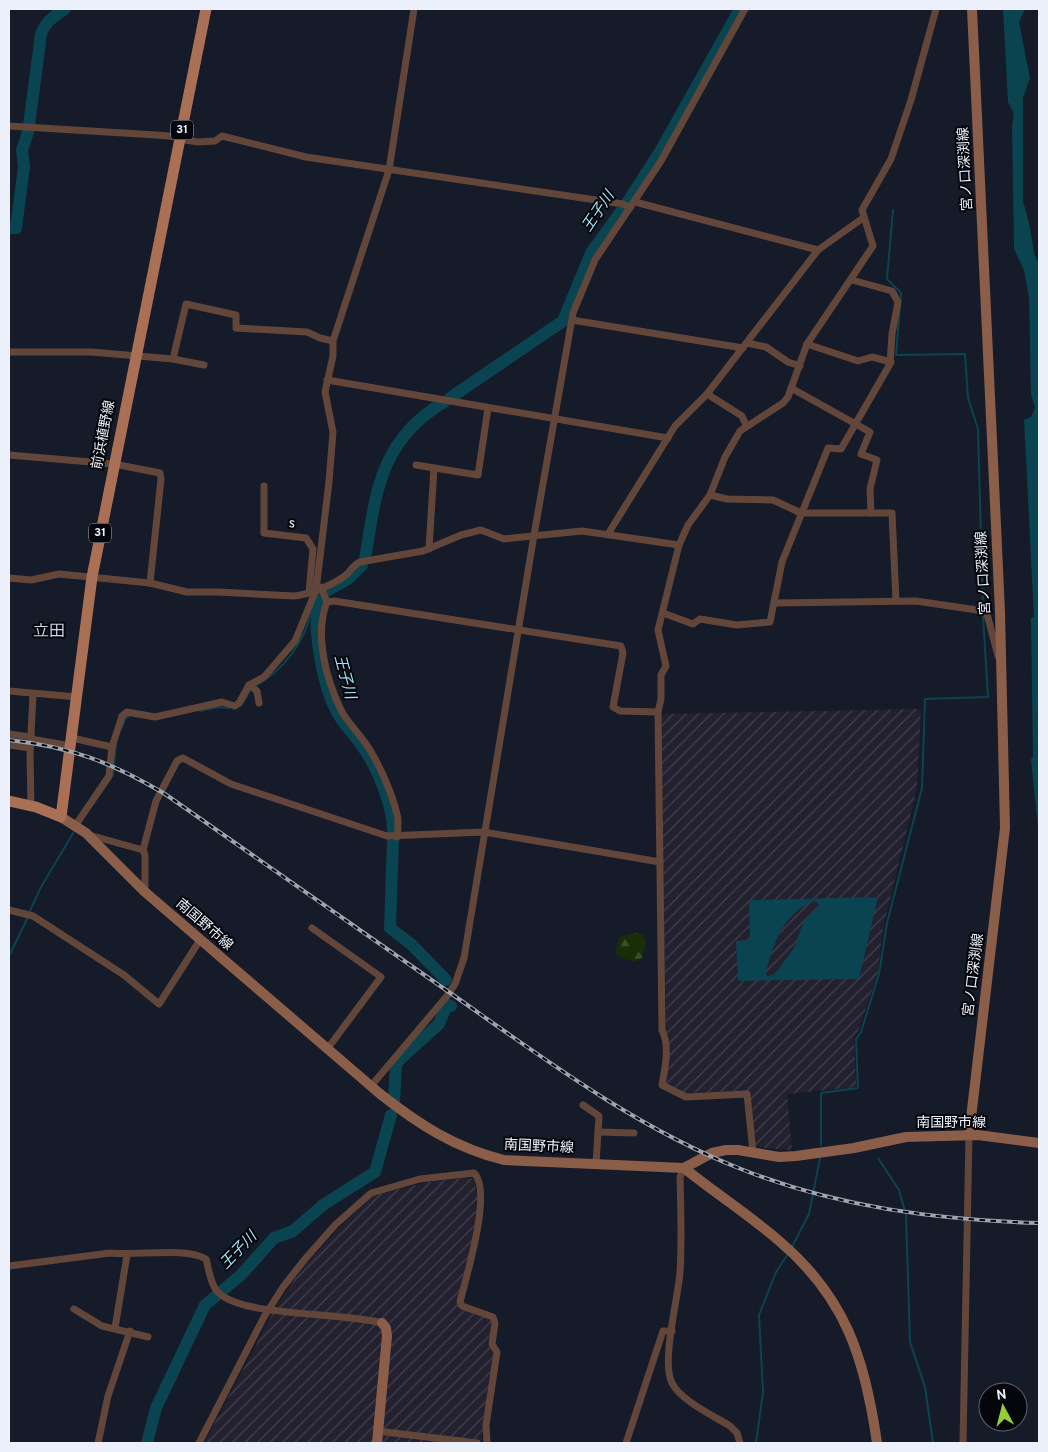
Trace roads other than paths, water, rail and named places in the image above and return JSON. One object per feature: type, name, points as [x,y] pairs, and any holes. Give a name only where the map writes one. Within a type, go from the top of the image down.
[{"type":"main road","name":"前浜植野線","points":[[61,817],[92,577],[206,9]]},
{"type":"main road","name":"宮ノ口深渕線","points":[[972,9],[1001,669],[1005,828],[973,1135]]},
{"type":"main road","points":[[9,801],[31,806],[61,817]]},
{"type":"main road","name":"南国野市線","points":[[61,817],[89,835],[145,892],[405,1114],[463,1148],[478,1154],[504,1160],[684,1168],[712,1153],[738,1150],[779,1157],[796,1156],[854,1148],[906,1137],[973,1135],[1039,1143]]},
{"type":"main road","points":[[684,1168],[777,1239],[811,1272],[824,1290],[857,1349],[868,1386],[877,1443]]},
{"type":"main road","points":[[377,1443],[387,1336],[386,1328],[382,1323]]},
{"type":"street","points":[[75,826],[109,776],[112,747],[122,716],[127,712],[155,716],[222,702],[235,706],[239,703],[249,685],[264,677],[295,641],[318,589],[330,482],[333,432],[325,392],[333,356],[333,341],[389,170],[414,9]]},
{"type":"street","points":[[371,1086],[442,1003],[455,984],[464,958],[534,535],[572,320],[595,260],[627,206],[635,202],[692,107],[746,9]]},
{"type":"street","points":[[753,1152],[747,1094],[686,1097],[662,1086],[666,1037],[662,1030],[658,712],[661,699],[662,675],[666,666],[658,630],[679,545],[688,525],[710,495],[724,457],[740,431],[746,425],[783,403],[800,366],[807,344],[852,280],[873,246],[863,218],[863,204],[891,159],[936,9]]},
{"type":"street","points":[[9,126],[181,137],[184,140],[206,142],[215,141],[222,136],[273,150],[389,170],[627,206]]},
{"type":"street","points":[[635,202],[818,250]]},
{"type":"street","points":[[608,534],[676,426],[707,394],[818,250],[863,218]]},
{"type":"street","points":[[663,613],[693,624],[700,619],[737,625],[770,622],[782,562],[828,448],[841,449],[854,424],[864,413],[891,362],[898,302],[892,290],[852,280]]},
{"type":"street","points":[[173,359],[186,304],[236,315],[236,328],[307,332],[333,341]]},
{"type":"street","points":[[572,320],[745,346],[766,347],[788,362],[800,366]]},
{"type":"street","points":[[807,344],[858,361],[872,357],[891,362]]},
{"type":"street","points":[[9,352],[91,352],[173,359],[204,364]]},
{"type":"street","points":[[327,380],[668,438]]},
{"type":"street","points":[[791,388],[870,432],[861,454],[877,460],[870,489],[871,513]]},
{"type":"street","points":[[707,394],[742,416],[746,425]]},
{"type":"street","points":[[416,465],[478,475],[488,408]]},
{"type":"street","points":[[9,454],[114,464],[160,473],[150,583]]},
{"type":"street","points":[[429,548],[434,468]]},
{"type":"street","name":"s","points":[[264,486],[264,533],[306,538],[313,549],[309,594]]},
{"type":"street","points":[[710,495],[723,498],[773,500],[801,513],[892,513],[896,601]]},
{"type":"street","points":[[9,578],[31,580],[59,574],[150,583],[201,594],[218,592],[294,596],[309,594],[345,576],[355,564],[360,562],[429,548],[477,530],[504,539],[582,531],[608,534],[650,543],[679,545]]},
{"type":"street","points":[[318,589],[327,602]]},
{"type":"street","points":[[327,602],[334,601],[519,628],[621,646],[623,653],[613,707],[620,711],[658,712]]},
{"type":"street","points":[[775,602],[916,601],[983,612],[991,622],[1001,669]]},
{"type":"street","points":[[327,602],[323,615],[322,635],[330,680],[341,711],[366,744],[376,763],[397,815],[398,837]]},
{"type":"street","points":[[249,685],[257,692],[259,703]]},
{"type":"street","points":[[9,691],[33,695],[77,697]]},
{"type":"street","points":[[31,806],[30,748],[33,695]]},
{"type":"street","points":[[9,734],[112,747]]},
{"type":"street","points":[[9,745],[30,748]]},
{"type":"street","points":[[143,850],[156,801],[180,758],[231,784],[387,836],[484,832],[660,862]]},
{"type":"street","points":[[89,835],[143,850],[146,855],[145,892]]},
{"type":"street","points":[[9,910],[33,916],[124,975],[159,1004],[200,940]]},
{"type":"street","points":[[312,928],[381,977],[328,1048]]},
{"type":"street","points":[[583,1105],[600,1116],[596,1164]]},
{"type":"street","points":[[598,1132],[634,1133]]},
{"type":"street","points":[[963,1443],[973,1135]]},
{"type":"street","points":[[684,1168],[680,1177],[680,1274],[669,1366],[671,1382],[679,1393],[737,1432],[740,1443]]},
{"type":"street","points":[[199,1443],[264,1317],[283,1287],[336,1225],[371,1193],[420,1179],[474,1173],[479,1177],[482,1206],[460,1302],[462,1306],[493,1317],[495,1324],[492,1344],[497,1352],[486,1425],[487,1443]]},
{"type":"street","points":[[9,1266],[110,1253],[169,1252],[203,1257],[206,1259],[219,1293],[239,1303],[270,1310],[382,1323]]},
{"type":"street","points":[[115,1328],[127,1254]]},
{"type":"street","points":[[74,1309],[98,1325],[148,1337]]},
{"type":"street","points":[[626,1443],[663,1332],[672,1331]]},
{"type":"street","points":[[98,1443],[108,1396],[130,1332]]},
{"type":"street","points":[[377,1431],[477,1443]]},
{"type":"water","points":[[1003,9],[1025,9],[1019,22],[1030,78],[1023,98],[1023,201],[1034,253],[1039,264],[1039,838],[1031,759],[1033,757],[1031,618],[1034,617],[1024,420],[1031,417],[1035,408],[1031,394],[1029,298],[1024,270],[1014,249],[1012,126],[1014,114],[1008,102]]},
{"type":"water","points":[[878,897],[859,979],[738,981],[736,941],[750,940],[749,900]],"holes":[[[814,901],[819,906],[804,921],[794,948],[776,972],[773,975],[767,976],[766,971],[781,930],[794,914]]]},
{"type":"waterway","points":[[40,39],[46,25],[65,9]]},
{"type":"waterway","name":"王子川","points":[[450,398],[563,321],[591,253],[627,203],[661,150],[740,9]]},
{"type":"waterway","points":[[29,125],[40,42]]},
{"type":"waterway","points":[[9,228],[16,228],[24,167],[22,150],[29,129]]},
{"type":"waterway","points":[[893,210],[887,279],[901,293],[896,355],[965,354],[968,398],[978,429],[983,611]]},
{"type":"waterway","name":"王子川","points":[[365,559],[378,490],[394,451],[406,433],[423,417],[444,402]]},
{"type":"waterway","name":"王子川","points":[[362,565],[348,579],[321,594],[317,612],[317,637],[322,670],[333,704],[374,765],[388,801],[393,834]]},
{"type":"waterway","points":[[255,686],[274,673],[291,655],[304,634],[311,612]]},
{"type":"waterway","points":[[821,1145],[821,1093],[858,1088],[856,1039],[861,1032],[879,974],[887,923],[922,788],[925,699],[988,697],[983,616]]},
{"type":"waterway","points":[[241,706],[251,689]]},
{"type":"waterway","points":[[200,711],[218,707],[229,708]]},
{"type":"waterway","points":[[122,728],[125,719],[129,716]]},
{"type":"waterway","points":[[98,797],[113,775],[116,745]]},
{"type":"waterway","points":[[29,913],[41,887],[75,830]]},
{"type":"waterway","name":"王子川","points":[[393,839],[390,928],[412,945],[446,980]]},
{"type":"waterway","points":[[9,956],[28,917]]},
{"type":"waterway","name":"王子川","points":[[394,1101],[396,1065],[399,1060],[439,1024],[447,1005],[451,1006]]},
{"type":"waterway","name":"王子川","points":[[147,1443],[156,1408],[205,1305],[241,1275],[274,1238],[293,1231],[323,1205],[375,1172],[391,1115]]},
{"type":"waterway","points":[[792,1247],[809,1214],[820,1158]]},
{"type":"waterway","points":[[878,1158],[899,1190],[906,1215],[910,1342],[925,1387],[933,1443]]},
{"type":"waterway","points":[[756,1443],[763,1392],[759,1315],[776,1272],[788,1254]]},
{"type":"railway","points":[[9,740],[52,747],[90,758],[127,773],[165,794],[559,1069],[665,1134],[703,1152],[777,1182],[850,1202],[925,1215],[1039,1223]]},
{"type":"district","name":"立田","points":[[49,632]]}]
